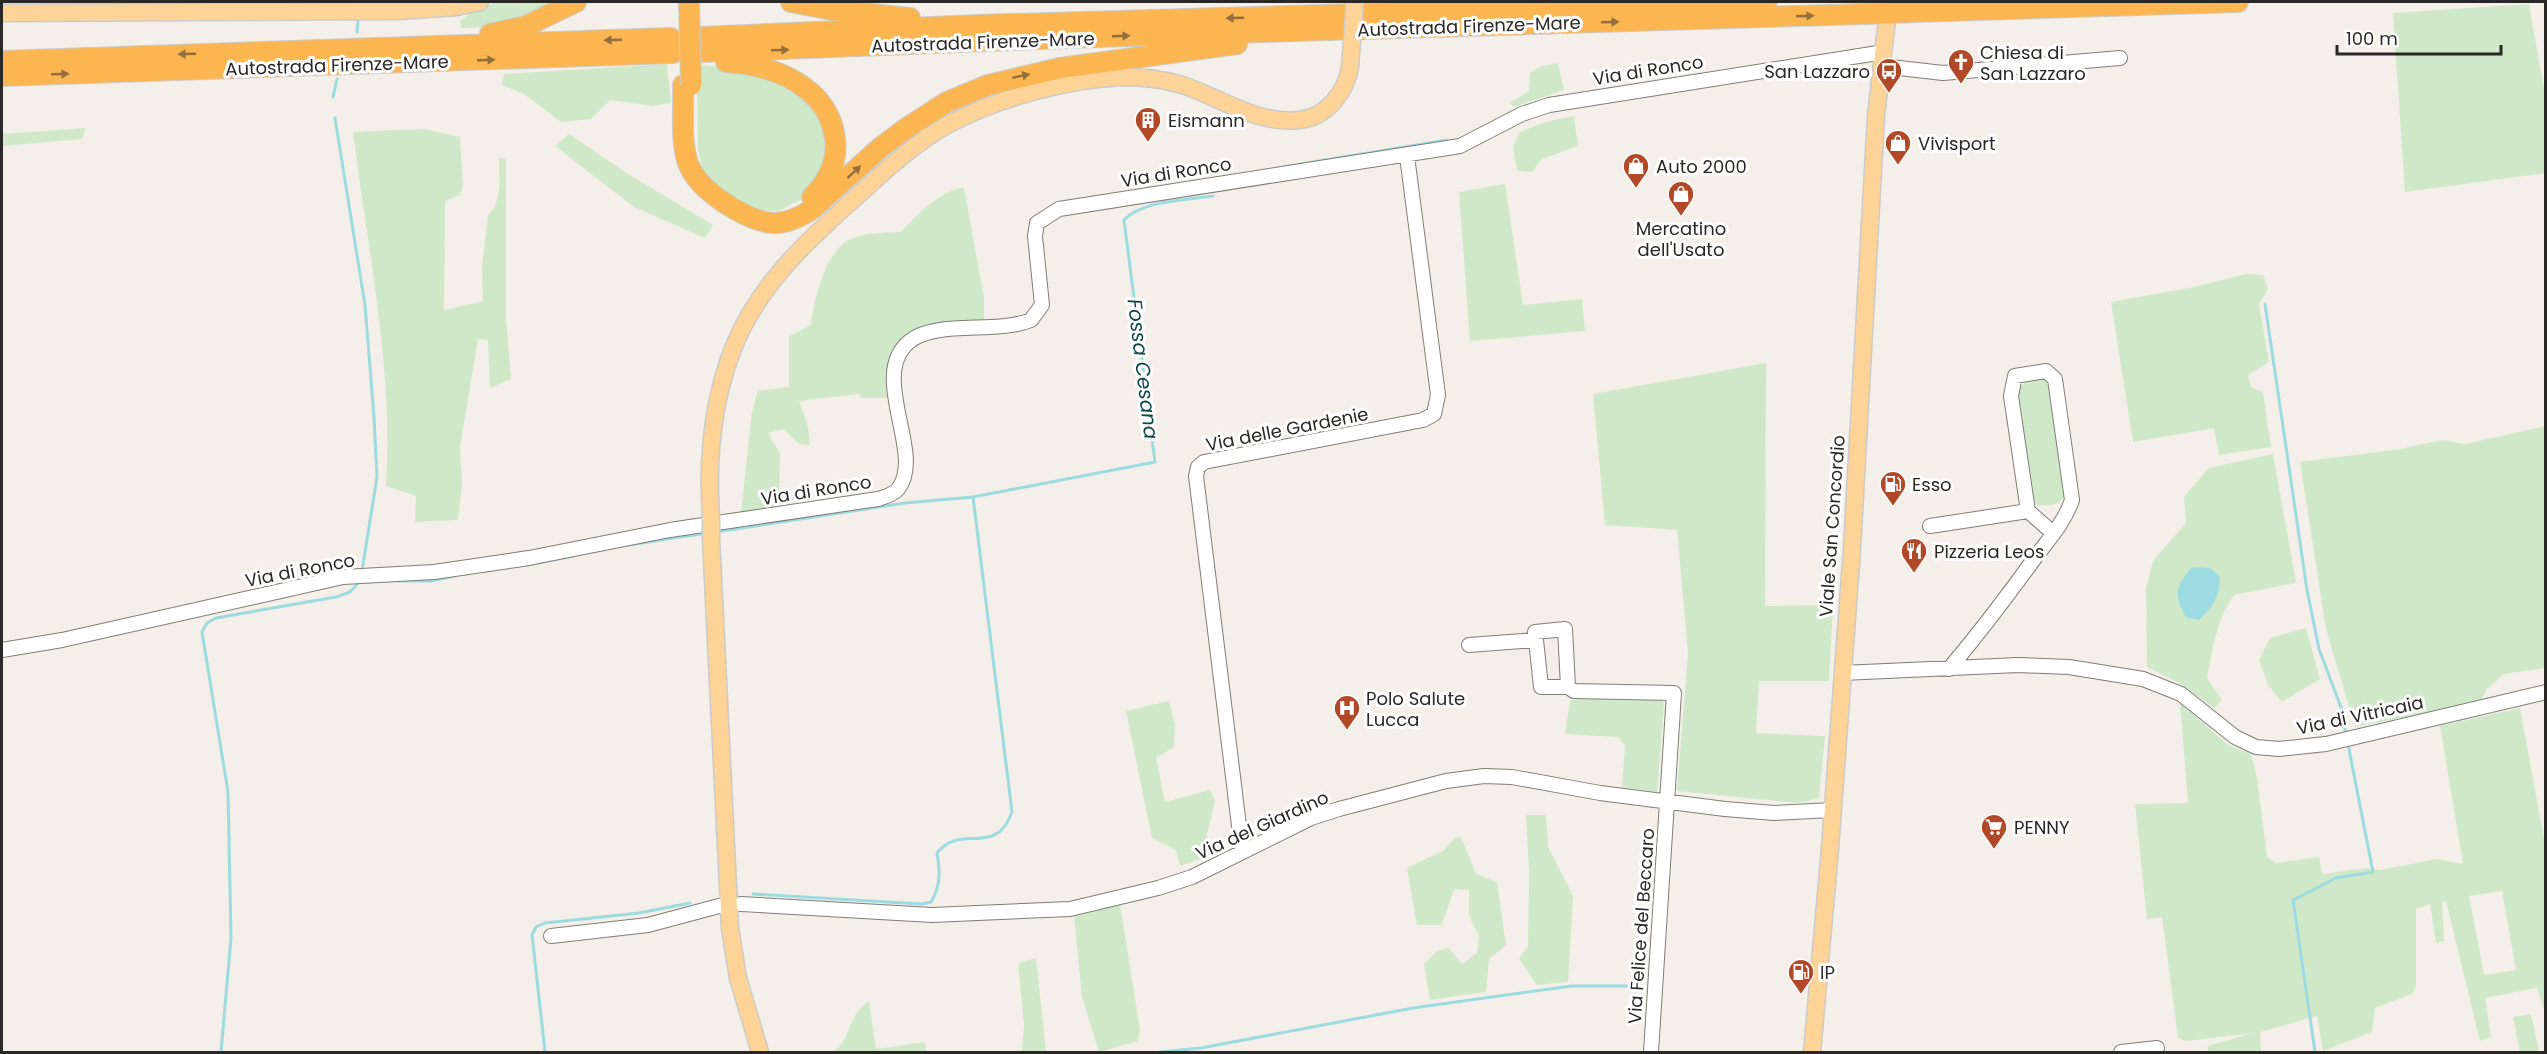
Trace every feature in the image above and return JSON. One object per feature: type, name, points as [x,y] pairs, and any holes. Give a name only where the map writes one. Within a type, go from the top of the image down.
[{"type":"highway","points":[[331,49],[501,33],[542,19],[576,2]]},
{"type":"highway","points":[[678,2],[694,154],[705,187],[720,201],[771,223],[802,216],[905,129],[947,102],[997,82],[1060,69],[1334,30]]},
{"type":"highway","points":[[687,85],[689,2]]},
{"type":"highway","points":[[791,2],[841,11],[978,25]]},
{"type":"highway","name":"Autostrada Firenze-Mare","points":[[701,50],[978,25],[1767,2]]},
{"type":"highway","name":"Autostrada Firenze-Mare","points":[[701,50],[2238,2]]},
{"type":"highway","name":"Autostrada Firenze-Mare","points":[[2,61],[331,49],[673,50],[611,56],[2,76]]},
{"type":"highway","points":[[701,50],[784,75],[813,94],[832,122],[836,144],[833,164],[818,191],[794,209],[768,216],[748,215]]},
{"type":"main road","points":[[2,13],[399,11],[457,7],[480,2]]},
{"type":"main road","points":[[760,1053],[738,978],[730,928],[711,538],[710,443],[714,414],[725,371],[746,323],[766,290],[801,247],[885,171],[920,143],[961,118],[1012,98],[1040,90],[1121,77],[1165,81],[1272,119],[1301,120],[1318,114],[1335,99],[1345,84],[1350,67],[1355,2]]},
{"type":"main road","name":"Viale San Concordio","points":[[1812,1053],[1852,549],[1871,183],[1889,2]]},
{"type":"street","name":"Via di Ronco","points":[[2,650],[62,640],[343,577],[434,572],[529,558],[670,530],[878,500],[898,488],[903,478],[904,458],[893,376],[896,356],[912,339],[926,333],[1009,326],[1031,320],[1042,305],[1035,236],[1037,223],[1059,209],[1460,146],[1522,114],[1549,105],[1883,59],[1943,73],[2120,58]]},
{"type":"street","name":"Via delle Gardenie","points":[[1242,850],[1196,476],[1198,467],[1204,462],[1423,420],[1434,414],[1438,396],[1407,156]]},
{"type":"street","points":[[1949,669],[1984,628],[2053,533],[2068,512],[2072,500],[2055,379],[2046,371],[2015,376],[2012,388],[2028,512],[2053,533]]},
{"type":"street","points":[[1930,526],[2028,512]]},
{"type":"street","points":[[1568,687],[1565,629],[1535,632],[1541,687],[1568,687],[1574,691],[1674,693],[1667,801]]},
{"type":"street","points":[[1469,645],[1536,640]]},
{"type":"street","name":"Via di Vitricaia","points":[[1842,673],[2018,665],[2060,666],[2143,679],[2181,694],[2235,737],[2256,747],[2301,748],[2546,692]]},
{"type":"street","name":"Via del Giardino","points":[[741,904],[932,915],[1070,909],[1158,888],[1192,877],[1242,850],[1311,818],[1339,809],[1446,781],[1484,776],[1512,777],[1600,793],[1774,813],[1833,810]]},
{"type":"street","name":"Via Felice del Beccaro","points":[[1651,1053],[1667,801]]},
{"type":"street","points":[[551,936],[648,925],[719,906]]},
{"type":"street","points":[[2121,1053],[2157,1048]]},
{"type":"green space","points":[[497,2],[556,2],[533,14],[510,22],[461,28],[460,21],[472,12]]},
{"type":"green space","points":[[2529,4],[2545,95],[2545,173],[2405,192],[2393,13]]},
{"type":"green space","points":[[1558,63],[1564,90],[1514,107],[1510,103],[1529,91],[1530,73],[1539,67]]},
{"type":"green space","points":[[667,64],[671,103],[652,106],[610,100],[591,119],[561,122],[524,94],[502,85],[504,74]]},
{"type":"green space","points":[[697,65],[745,68],[774,75],[817,104],[831,153],[807,197],[778,211],[747,210],[707,179],[702,169],[698,149]]},
{"type":"green space","points":[[1574,116],[1578,146],[1542,159],[1532,172],[1517,171],[1513,146],[1520,132],[1545,122]]},
{"type":"green space","points":[[86,128],[82,139],[2,146],[2,134]]},
{"type":"green space","points":[[424,129],[460,137],[463,185],[460,195],[445,201],[444,310],[483,301],[482,267],[488,215],[498,196],[499,158],[506,159],[506,318],[511,379],[490,388],[488,340],[478,339],[460,447],[462,484],[458,520],[415,522],[416,496],[386,486],[386,398],[383,354],[353,132]]},
{"type":"green space","points":[[569,134],[628,174],[713,225],[705,238],[634,207],[555,146]]},
{"type":"green space","points":[[1505,184],[1523,305],[1582,299],[1585,331],[1470,341],[1459,192]]},
{"type":"green space","points":[[964,188],[984,298],[984,320],[926,326],[899,342],[890,356],[886,374],[887,398],[861,398],[859,394],[799,401],[808,426],[810,445],[799,444],[783,429],[768,433],[780,454],[779,509],[741,513],[752,412],[758,391],[789,387],[789,336],[811,325],[822,279],[832,257],[839,248],[853,238],[901,232],[921,211],[938,198]]},
{"type":"green space","points":[[2246,274],[2263,275],[2268,289],[2259,304],[2269,362],[2248,375],[2251,387],[2263,392],[2271,447],[2219,455],[2214,428],[2133,442],[2111,302],[2194,287]]},
{"type":"green space","points":[[1766,363],[1765,606],[1833,605],[1829,681],[1759,681],[1756,733],[1825,736],[1819,798],[1799,803],[1677,791],[1688,653],[1677,530],[1605,525],[1593,394]]},
{"type":"green space","points":[[2039,378],[2051,387],[2065,496],[2060,502],[2049,505],[2037,504],[2033,498],[2017,395],[2025,383]]},
{"type":"green space","points":[[2545,426],[2545,668],[2504,674],[2487,689],[2480,702],[2355,727],[2326,629],[2300,462],[2400,449],[2442,440],[2465,444]]},
{"type":"green space","points":[[2273,454],[2296,583],[2234,595],[2228,604],[2219,624],[2207,678],[2222,700],[2214,708],[2181,684],[2147,667],[2146,588],[2153,561],[2186,523],[2184,497],[2209,468]]},
{"type":"green space","points":[[2306,628],[2320,679],[2282,702],[2268,685],[2259,660],[2270,638]]},
{"type":"green space","points":[[1657,696],[1664,703],[1657,792],[1622,787],[1625,746],[1618,737],[1565,734],[1570,700]]},
{"type":"green space","points":[[1169,701],[1175,725],[1174,747],[1156,758],[1165,802],[1210,790],[1215,801],[1201,859],[1180,866],[1176,850],[1152,838],[1126,711]]},
{"type":"green space","points":[[2180,703],[2228,745],[2251,754],[2257,778],[2267,857],[2276,863],[2319,857],[2322,874],[2367,868],[2380,870],[2437,859],[2463,864],[2440,726],[2520,708],[2545,844],[2545,1013],[2537,988],[2485,998],[2491,1037],[2480,1041],[2446,901],[2442,902],[2444,941],[2436,943],[2430,904],[2416,909],[2416,986],[2412,994],[2375,1008],[2372,1032],[2323,1051],[2317,1016],[2260,1032],[2261,1052],[2209,1052],[2207,1046],[2254,1033],[2186,1041],[2178,1038],[2162,917],[2147,919],[2135,804],[2188,803]],"holes":[[[2502,891],[2516,970],[2484,975],[2469,896]]]},
{"type":"green space","points":[[1526,815],[1546,815],[1548,847],[1573,896],[1568,982],[1537,985],[1519,959],[1528,946],[1529,871]]},
{"type":"green space","points":[[1461,837],[1476,874],[1497,882],[1506,945],[1489,959],[1486,992],[1430,1000],[1424,964],[1437,951],[1449,948],[1462,964],[1477,953],[1479,936],[1469,916],[1469,890],[1454,889],[1442,925],[1417,925],[1407,868],[1443,851],[1455,838]]},
{"type":"green space","points":[[1120,904],[1140,1030],[1138,1041],[1099,1052],[1082,997],[1074,915]]},
{"type":"green space","points":[[1036,958],[1046,1052],[1014,1052],[1022,1050],[1024,1025],[1018,963]]},
{"type":"green space","points":[[869,1001],[876,1049],[925,1042],[926,1052],[834,1052],[844,1040],[856,1014]]},
{"type":"green space","points":[[2531,1014],[2539,1052],[2520,1052],[2513,1017]]},
{"type":"water","points":[[2192,567],[2210,568],[2220,577],[2215,601],[2199,620],[2186,617],[2178,597],[2182,579]]},
{"type":"waterway","points":[[357,32],[358,21]]},
{"type":"waterway","points":[[333,97],[337,79]]},
{"type":"waterway","points":[[335,118],[365,305],[374,417],[377,477],[362,571]]},
{"type":"waterway","name":"Fossa Cesana","points":[[1283,167],[1447,140]]},
{"type":"waterway","name":"Fossa Cesana","points":[[716,532],[905,503],[973,497],[1155,462],[1124,220],[1142,208],[1178,200],[1213,196]]},
{"type":"waterway","points":[[2265,304],[2307,590],[2319,649],[2342,710],[2346,735]]},
{"type":"waterway","points":[[753,894],[921,904],[931,902],[937,890],[939,878],[937,853],[946,844],[956,840],[987,837],[996,834],[1005,826],[1012,812],[973,497]]},
{"type":"waterway","points":[[628,545],[707,533]]},
{"type":"waterway","points":[[527,565],[573,556]]},
{"type":"waterway","points":[[399,581],[431,581],[455,576]]},
{"type":"waterway","points":[[221,1052],[231,938],[228,792],[202,632],[207,623],[216,618],[336,597],[350,592],[360,581]]},
{"type":"waterway","points":[[2315,1052],[2293,900],[2336,878],[2373,872],[2348,744]]},
{"type":"waterway","points":[[545,1052],[532,935],[536,927],[545,923],[639,913],[690,903]]},
{"type":"waterway","points":[[1160,1052],[1201,1048],[1413,1008],[1571,986],[1637,986]]},
{"type":"place","name":"Chiesa di San Lazzaro","points":[[1961,85]]},
{"type":"place","name":"San Lazzaro","points":[[1889,94]]},
{"type":"place","name":"Eismann","points":[[1148,143]]},
{"type":"place","name":"Vivisport","points":[[1898,166]]},
{"type":"place","name":"Auto 2000","points":[[1636,189]]},
{"type":"place","name":"Mercatino dell'Usato","points":[[1681,217]]},
{"type":"place","name":"Esso","points":[[1893,507]]},
{"type":"place","name":"Pizzeria Leos","points":[[1914,574]]},
{"type":"place","name":"Polo Salute Lucca","points":[[1347,731]]},
{"type":"place","name":"PENNY","points":[[1994,850]]},
{"type":"place","name":"IP","points":[[1801,995]]}]
